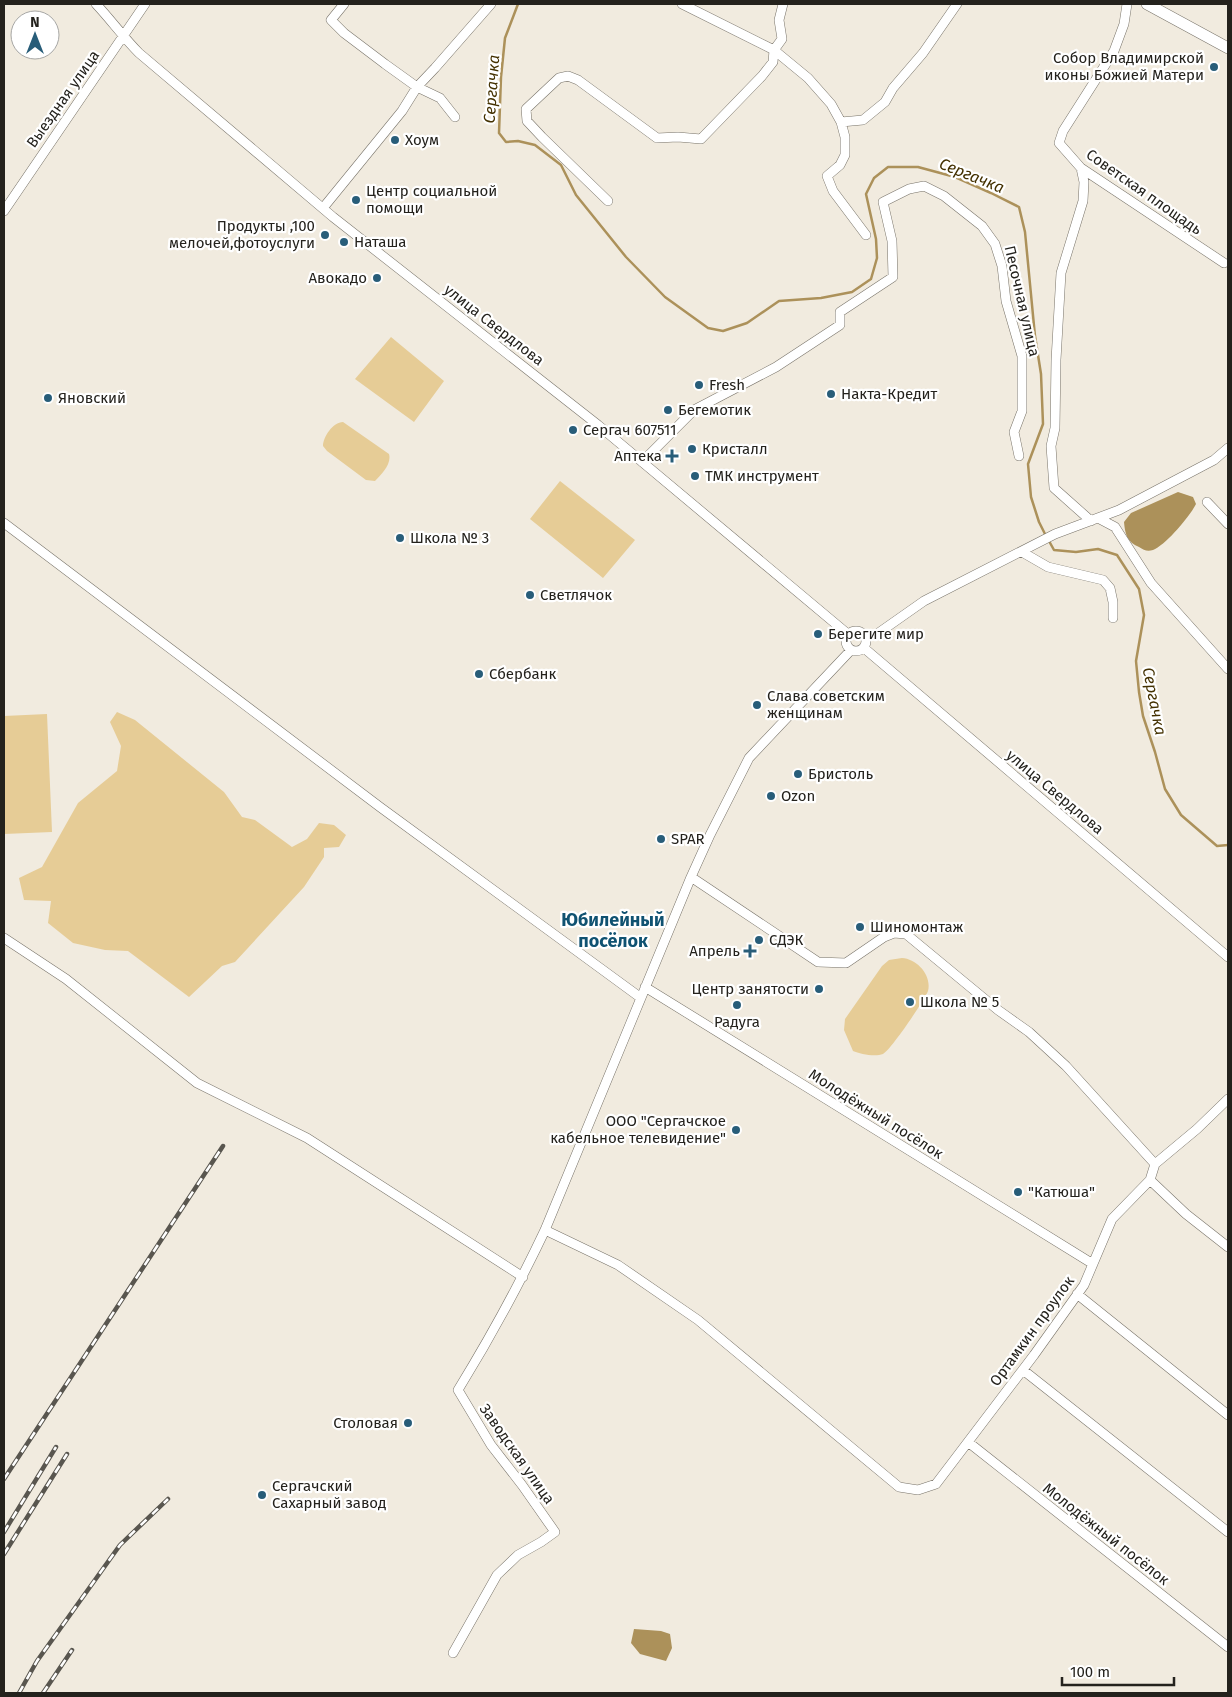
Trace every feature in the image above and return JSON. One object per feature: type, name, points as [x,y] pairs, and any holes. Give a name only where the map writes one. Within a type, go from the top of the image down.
[{"type":"main road","points":[[1147,4],[1227,45]]},
{"type":"street","name":"улица Свердлова","points":[[96,4],[123,37],[140,53],[323,208],[597,424],[848,635]]},
{"type":"street","name":"Выездная улица","points":[[4,211],[145,4]]},
{"type":"street","points":[[344,4],[332,20],[344,33],[417,87],[440,98],[456,117]]},
{"type":"street","points":[[323,208],[402,111],[417,87],[492,4]]},
{"type":"street","points":[[682,4],[774,50],[808,78],[831,104],[842,122],[846,137],[845,155],[840,165],[826,176],[833,191],[866,235]]},
{"type":"street","points":[[608,201],[527,121],[526,109],[559,78],[568,76],[578,80],[657,138],[701,139],[762,76],[773,62],[774,50],[782,39],[779,20],[783,4]]},
{"type":"street","points":[[842,122],[863,120],[885,102],[893,88],[923,53],[957,4]]},
{"type":"street","name":"Советская площадь","points":[[1127,4],[1124,24],[1114,51],[1063,131],[1058,143],[1081,168],[1227,262]]},
{"type":"street","points":[[1081,168],[1084,182],[1083,201],[1061,273],[1056,360],[1055,428],[1051,446],[1054,488],[1095,520],[1115,527],[1151,583],[1228,669]]},
{"type":"street","name":"Песочная улица","points":[[642,462],[694,410],[776,367],[840,325],[840,312],[893,277],[892,241],[883,202],[909,189],[924,186],[944,196],[982,226],[995,244],[1002,266],[1006,301],[1022,356],[1022,410],[1014,432],[1019,456]]},
{"type":"street","points":[[866,637],[877,634],[924,601],[1055,534],[1119,510],[1214,460],[1228,448]]},
{"type":"street","points":[[1207,502],[1228,524]]},
{"type":"street","points":[[4,524],[380,807],[641,998]]},
{"type":"street","points":[[1022,552],[1048,567],[1103,580],[1110,588],[1114,602],[1114,618]]},
{"type":"street","points":[[854,632],[861,632],[866,637],[864,648],[858,651],[851,650],[847,646],[846,640],[848,635],[854,632]]},
{"type":"street","name":"улица Свердлова","points":[[864,648],[1228,957]]},
{"type":"street","points":[[4,938],[66,979],[197,1082],[307,1138],[523,1277],[545,1230],[692,876],[710,835],[749,758],[851,650]]},
{"type":"street","points":[[692,876],[818,962],[846,963],[894,932],[906,934],[998,1010],[1029,1032],[1066,1066],[1155,1164],[1197,1129],[1228,1099]]},
{"type":"street","name":"Молодёжный посёлок","points":[[645,987],[1093,1264]]},
{"type":"street","name":"Ортамкин проулок","points":[[545,1230],[618,1264],[698,1320],[899,1487],[918,1490],[936,1484],[1023,1370],[1084,1285],[1112,1219],[1150,1180],[1155,1164]]},
{"type":"street","points":[[1150,1180],[1186,1214],[1228,1247]]},
{"type":"street","name":"Заводская улица","points":[[453,1653],[497,1574],[518,1555],[555,1532],[491,1445],[458,1390],[502,1318],[523,1277]]},
{"type":"street","points":[[1077,1294],[1228,1415]]},
{"type":"street","points":[[1023,1370],[1228,1532]]},
{"type":"street","name":"Молодёжный посёлок","points":[[968,1442],[1228,1647]]},
{"type":"shaded area","points":[[391,337],[444,381],[414,422],[355,379]]},
{"type":"shaded area","points":[[343,422],[389,454],[389,462],[375,481],[366,480],[323,446],[329,431],[336,424]]},
{"type":"shaded area","points":[[560,481],[635,540],[603,578],[530,519]]},
{"type":"shaded area","points":[[1178,492],[1193,497],[1196,504],[1177,530],[1153,550],[1146,550],[1132,543],[1126,534],[1124,522],[1131,513]]},
{"type":"shaded area","points":[[117,712],[135,720],[224,792],[242,817],[255,820],[292,847],[307,839],[319,823],[334,825],[346,835],[339,847],[324,848],[324,857],[304,887],[235,962],[222,966],[189,997],[128,951],[105,950],[73,943],[48,923],[51,901],[24,900],[19,878],[42,867],[78,803],[117,771],[121,746],[110,722]]},
{"type":"shaded area","points":[[47,714],[52,832],[4,834],[4,716]]},
{"type":"shaded area","points":[[902,958],[913,961],[922,969],[929,985],[926,996],[900,1034],[883,1054],[868,1055],[853,1051],[844,1030],[845,1019],[882,966],[889,960]]},
{"type":"shaded area","points":[[634,1629],[661,1631],[670,1634],[672,1648],[666,1661],[640,1654],[631,1643]]},
{"type":"waterway","name":"Сергачка","points":[[518,4],[505,38],[501,77],[499,133],[506,142],[518,141],[535,145],[561,165],[576,195],[626,257],[665,297],[708,328],[723,331],[747,323],[779,301],[821,298],[852,292],[871,279],[877,258],[876,239],[866,194],[874,178],[888,167],[918,167],[955,177],[1019,207],[1025,232],[1035,336],[1041,374],[1043,424],[1028,464],[1031,497],[1039,522],[1046,536]]},
{"type":"waterway","name":"Сергачка","points":[[1049,541],[1054,550],[1076,552],[1098,549],[1117,555],[1139,589],[1144,615],[1136,661],[1139,692],[1143,716],[1165,789],[1181,815],[1217,846],[1228,845]]},
{"type":"railway","points":[[4,1479],[223,1146]]},
{"type":"railway","points":[[4,1532],[56,1447]]},
{"type":"railway","points":[[4,1554],[67,1454]]},
{"type":"railway","points":[[19,1693],[37,1661],[120,1545],[168,1499]]},
{"type":"railway","points":[[43,1693],[72,1650]]},
{"type":"place","name":"Собор Владимирской иконы Божией Матери","points":[[1214,67]]},
{"type":"place","name":"Хоум","points":[[395,140]]},
{"type":"place","name":"Центр социальной помощи","points":[[356,200]]},
{"type":"place","name":"Продукты ,100 мелочей,фотоуслуги","points":[[325,235]]},
{"type":"place","name":"Наташа","points":[[344,242]]},
{"type":"place","name":"Авокадо","points":[[377,278]]},
{"type":"place","name":"Fresh","points":[[699,385]]},
{"type":"place","name":"Накта-Кредит","points":[[831,394]]},
{"type":"place","name":"Яновский","points":[[48,398]]},
{"type":"place","name":"Бегемотик","points":[[668,410]]},
{"type":"place","name":"Сергач 607511","points":[[573,430]]},
{"type":"place","name":"Кристалл","points":[[692,449]]},
{"type":"place","name":"Аптека","points":[[672,456]]},
{"type":"place","name":"ТМК инструмент","points":[[695,476]]},
{"type":"place","name":"Школа № 3","points":[[400,538]]},
{"type":"place","name":"Светлячок","points":[[530,595]]},
{"type":"place","name":"Берегите мир","points":[[818,634]]},
{"type":"place","name":"Сбербанк","points":[[479,674]]},
{"type":"place","name":"Слава советским женщинам","points":[[757,705]]},
{"type":"place","name":"Бристоль","points":[[798,774]]},
{"type":"place","name":"Ozon","points":[[771,796]]},
{"type":"place","name":"SPAR","points":[[661,839]]},
{"type":"place","name":"Шиномонтаж","points":[[860,927]]},
{"type":"place","name":"СДЭК","points":[[759,940]]},
{"type":"place","name":"Апрель","points":[[750,951]]},
{"type":"place","name":"Центр занятости","points":[[819,989]]},
{"type":"place","name":"Школа № 5","points":[[910,1002]]},
{"type":"place","name":"Радуга","points":[[737,1005]]},
{"type":"place","name":"ООО \"Сергачское кабельное телевидение\"","points":[[736,1130]]},
{"type":"place","name":"\"Катюша\"","points":[[1018,1192]]},
{"type":"place","name":"Столовая","points":[[408,1423]]},
{"type":"place","name":"Сергачский Сахарный завод","points":[[262,1495]]},
{"type":"district","name":"Юбилейный посёлок","points":[[613,930]]}]
